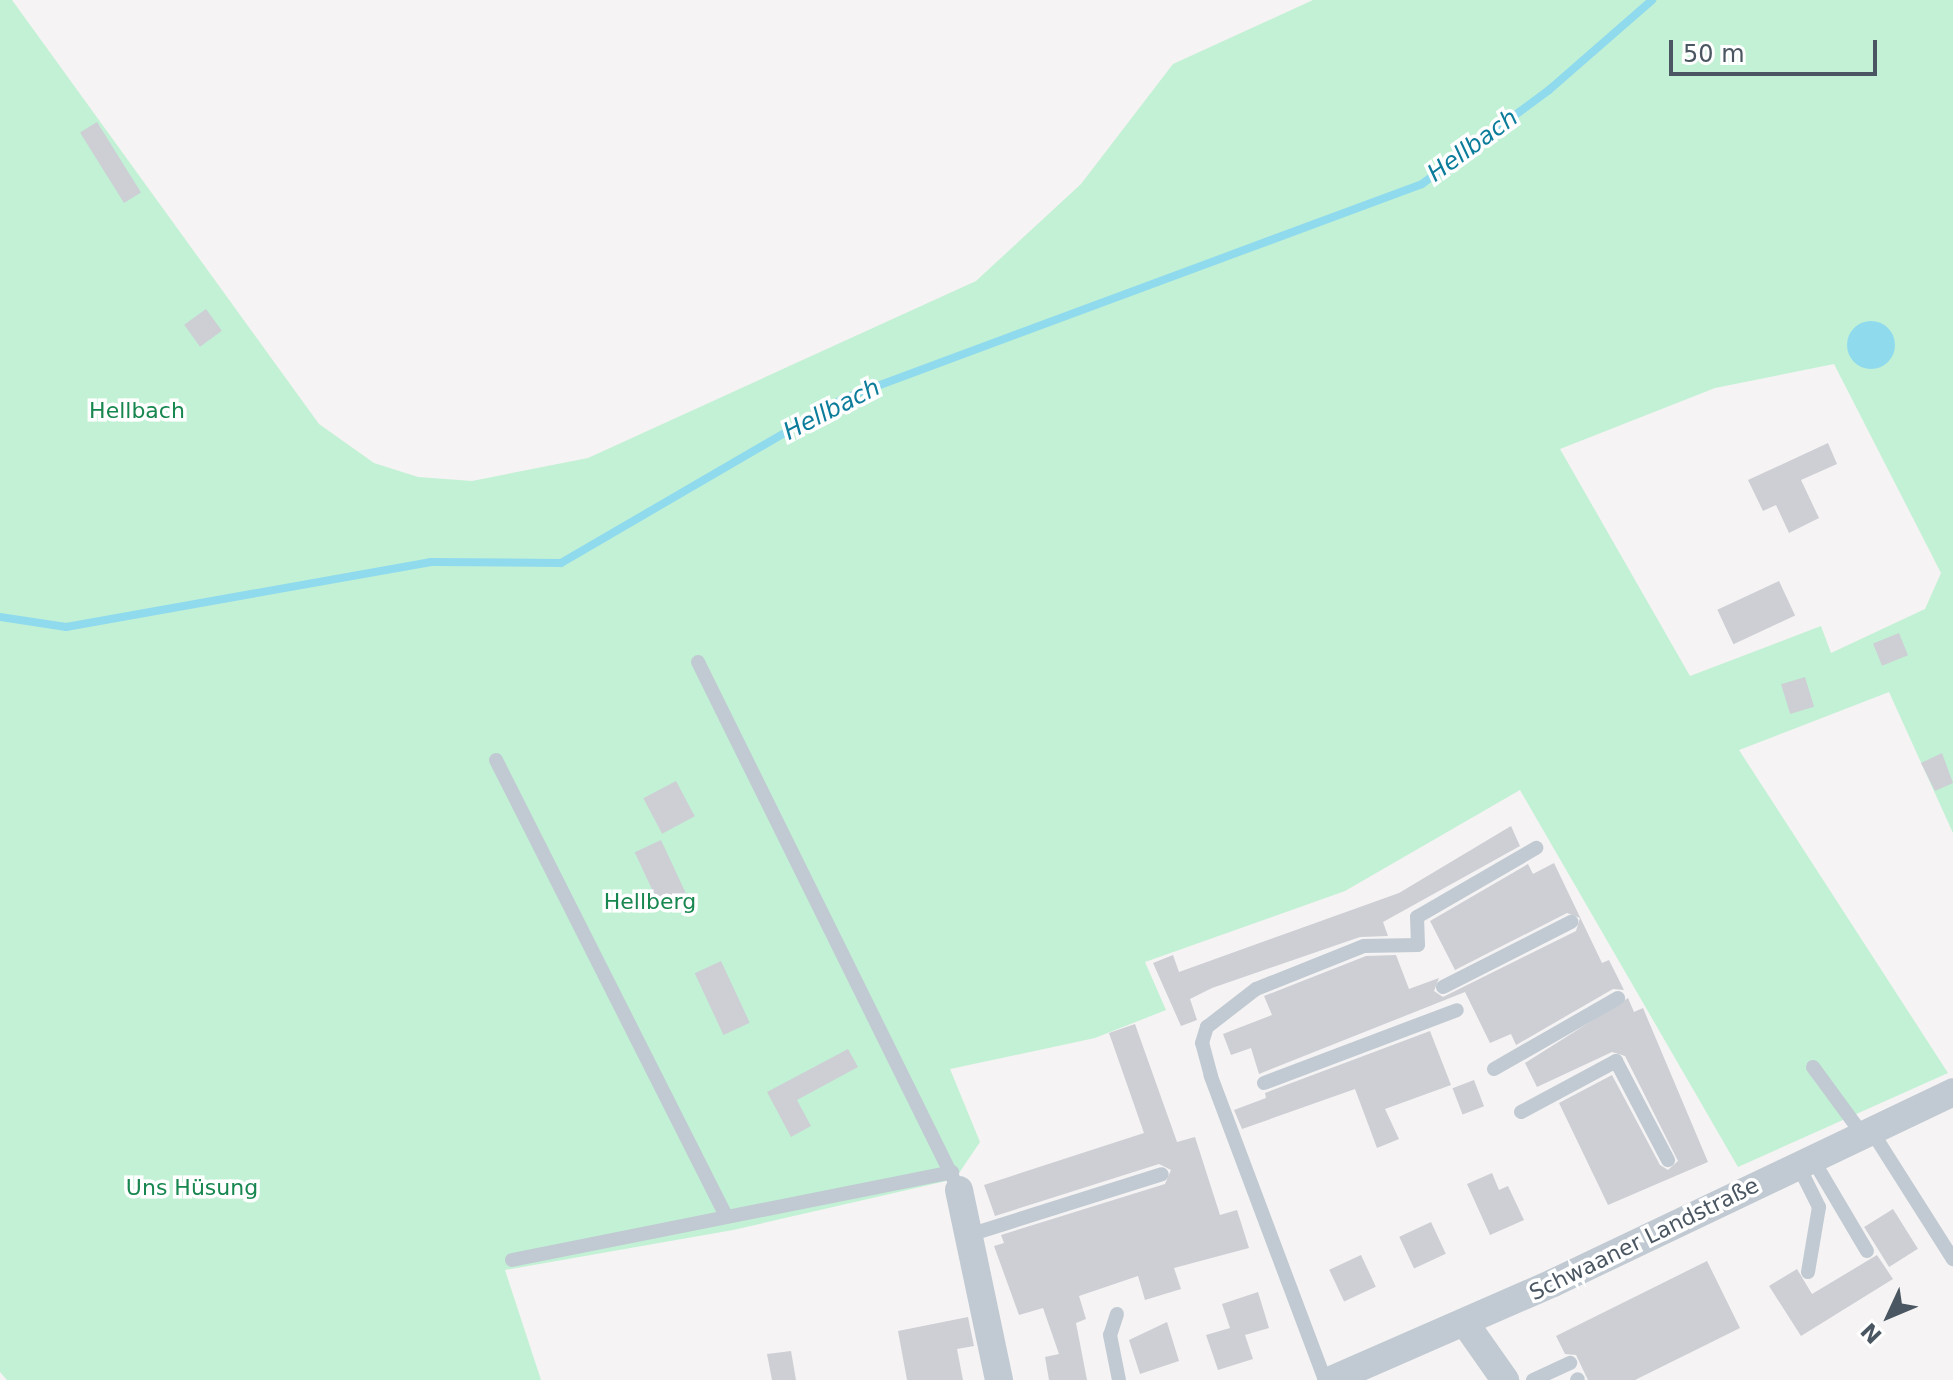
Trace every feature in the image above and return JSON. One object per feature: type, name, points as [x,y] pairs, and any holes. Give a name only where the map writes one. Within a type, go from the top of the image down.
[{"type":"street","name":"Schwaaner Landstraße","points":[[1331,1380],[1465,1323],[1953,1092]]},
{"type":"street","points":[[955,1181],[999,1380]]},
{"type":"street","points":[[1465,1323],[1505,1380]]},
{"type":"lane","points":[[512,1260],[726,1216],[955,1181],[698,662]]},
{"type":"lane","points":[[496,760],[726,1216]]},
{"type":"lane","points":[[1325,1380],[1211,1076],[1202,1043],[1207,1027],[1256,989],[1364,946],[1418,945],[1417,917],[1536,848]]},
{"type":"lane","points":[[1443,987],[1571,922]]},
{"type":"lane","points":[[1494,1069],[1618,998]]},
{"type":"lane","points":[[1264,1083],[1457,1010]]},
{"type":"lane","points":[[1521,1112],[1616,1061],[1668,1160]]},
{"type":"lane","points":[[1813,1067],[1866,1132],[1953,1259]]},
{"type":"lane","points":[[1805,1161],[1867,1251]]},
{"type":"lane","points":[[1805,1161],[1819,1207],[1808,1272]]},
{"type":"lane","points":[[969,1235],[1162,1174]]},
{"type":"lane","points":[[1117,1314],[1110,1335],[1119,1380]]},
{"type":"lane","points":[[1533,1380],[1570,1363]]},
{"type":"green space","points":[[0,0],[12,0],[319,424],[374,463],[418,477],[472,481],[588,458],[976,281],[1081,184],[1173,64],[1313,0],[1953,0],[1953,833],[1889,692],[1739,750],[1948,1073],[1738,1167],[1520,790],[1345,891],[1145,962],[1166,1010],[1095,1038],[950,1069],[980,1142],[955,1179],[733,1230],[505,1270],[541,1380],[7,1380],[0,1372]],"holes":[[[1834,364],[1941,573],[1925,609],[1831,653],[1821,626],[1690,676],[1560,449],[1715,388]]]},
{"type":"water","points":[[1871,321],[1888,328],[1895,345],[1888,362],[1871,369],[1854,362],[1847,345],[1854,328]]},
{"type":"building","points":[[97,122],[141,192],[124,203],[80,133]]},
{"type":"building","points":[[206,309],[222,331],[200,347],[184,325]]},
{"type":"building","points":[[1828,443],[1837,464],[1801,480],[1819,518],[1789,533],[1776,505],[1763,511],[1748,480]]},
{"type":"building","points":[[1779,581],[1795,615],[1733,644],[1717,610]]},
{"type":"building","points":[[1899,633],[1908,655],[1882,666],[1873,643]]},
{"type":"building","points":[[1805,677],[1814,707],[1790,714],[1781,684]]},
{"type":"building","points":[[1942,753],[1953,783],[1935,791],[1921,763]]},
{"type":"building","points":[[676,781],[695,816],[662,834],[643,798]]},
{"type":"building","points":[[1511,826],[1520,846],[1383,922],[1388,936],[1360,937],[1212,988],[1190,999],[1197,1020],[1181,1026],[1153,963],[1173,955],[1179,972],[1399,893]]},
{"type":"building","points":[[661,840],[686,893],[660,906],[635,852]]},
{"type":"building","points":[[1554,863],[1602,963],[1609,960],[1624,990],[1613,989],[1516,1045],[1511,1034],[1490,1043],[1465,992],[1259,1074],[1251,1048],[1231,1055],[1223,1034],[1272,1015],[1264,996],[1366,956],[1396,955],[1409,989],[1439,978],[1434,991],[1443,997],[1576,931],[1580,918],[1567,913],[1455,970],[1430,921],[1528,864],[1533,874]]},
{"type":"building","points":[[721,961],[750,1023],[723,1035],[695,973]]},
{"type":"building","points":[[1628,998],[1634,1012],[1643,1008],[1708,1162],[1608,1205],[1559,1103],[1612,1075],[1660,1165],[1668,1170],[1678,1161],[1625,1056],[1612,1052],[1537,1087],[1525,1063]]},
{"type":"building","points":[[1135,1024],[1177,1142],[1195,1137],[1220,1215],[1237,1210],[1249,1248],[1174,1268],[1181,1289],[1145,1300],[1138,1276],[1079,1296],[1086,1319],[1076,1323],[1087,1380],[1049,1380],[1045,1357],[1059,1354],[1043,1308],[1019,1315],[994,1246],[1004,1243],[1001,1235],[1165,1184],[1171,1170],[1159,1164],[995,1216],[984,1185],[1144,1133],[1109,1033]]},
{"type":"building","points":[[1430,1031],[1451,1085],[1385,1109],[1399,1139],[1377,1148],[1355,1089],[1242,1129],[1234,1110],[1266,1098],[1265,1093]]},
{"type":"building","points":[[848,1049],[858,1067],[797,1100],[811,1126],[791,1137],[767,1092]]},
{"type":"building","points":[[1474,1080],[1484,1106],[1463,1114],[1453,1088]]},
{"type":"building","points":[[1492,1173],[1499,1190],[1508,1186],[1524,1220],[1490,1235],[1467,1184]]},
{"type":"building","points":[[1893,1209],[1918,1249],[1889,1267],[1864,1227]]},
{"type":"building","points":[[1431,1222],[1446,1254],[1414,1269],[1399,1237]]},
{"type":"building","points":[[1361,1255],[1376,1287],[1344,1302],[1329,1270]]},
{"type":"building","points":[[1877,1255],[1893,1279],[1801,1336],[1769,1286],[1797,1269],[1812,1294]]},
{"type":"building","points":[[1707,1261],[1740,1328],[1635,1380],[1588,1380],[1576,1355],[1565,1354],[1556,1336]]},
{"type":"building","points":[[1258,1292],[1269,1328],[1245,1335],[1253,1359],[1218,1370],[1206,1335],[1230,1328],[1222,1304]]},
{"type":"building","points":[[968,1317],[974,1346],[957,1349],[963,1380],[907,1380],[898,1331]]},
{"type":"building","points":[[1167,1322],[1179,1361],[1140,1374],[1129,1340]]},
{"type":"building","points":[[791,1351],[796,1380],[772,1380],[767,1354]]},
{"type":"waterway","name":"Hellbach","points":[[0,617],[66,627],[431,562],[561,563],[845,398],[1422,184],[1549,90],[1652,0]]},
{"type":"park label","name":"Hellberg","points":[[650,902]]},
{"type":"park label","name":"Uns Hüsung","points":[[192,1188]]}]
